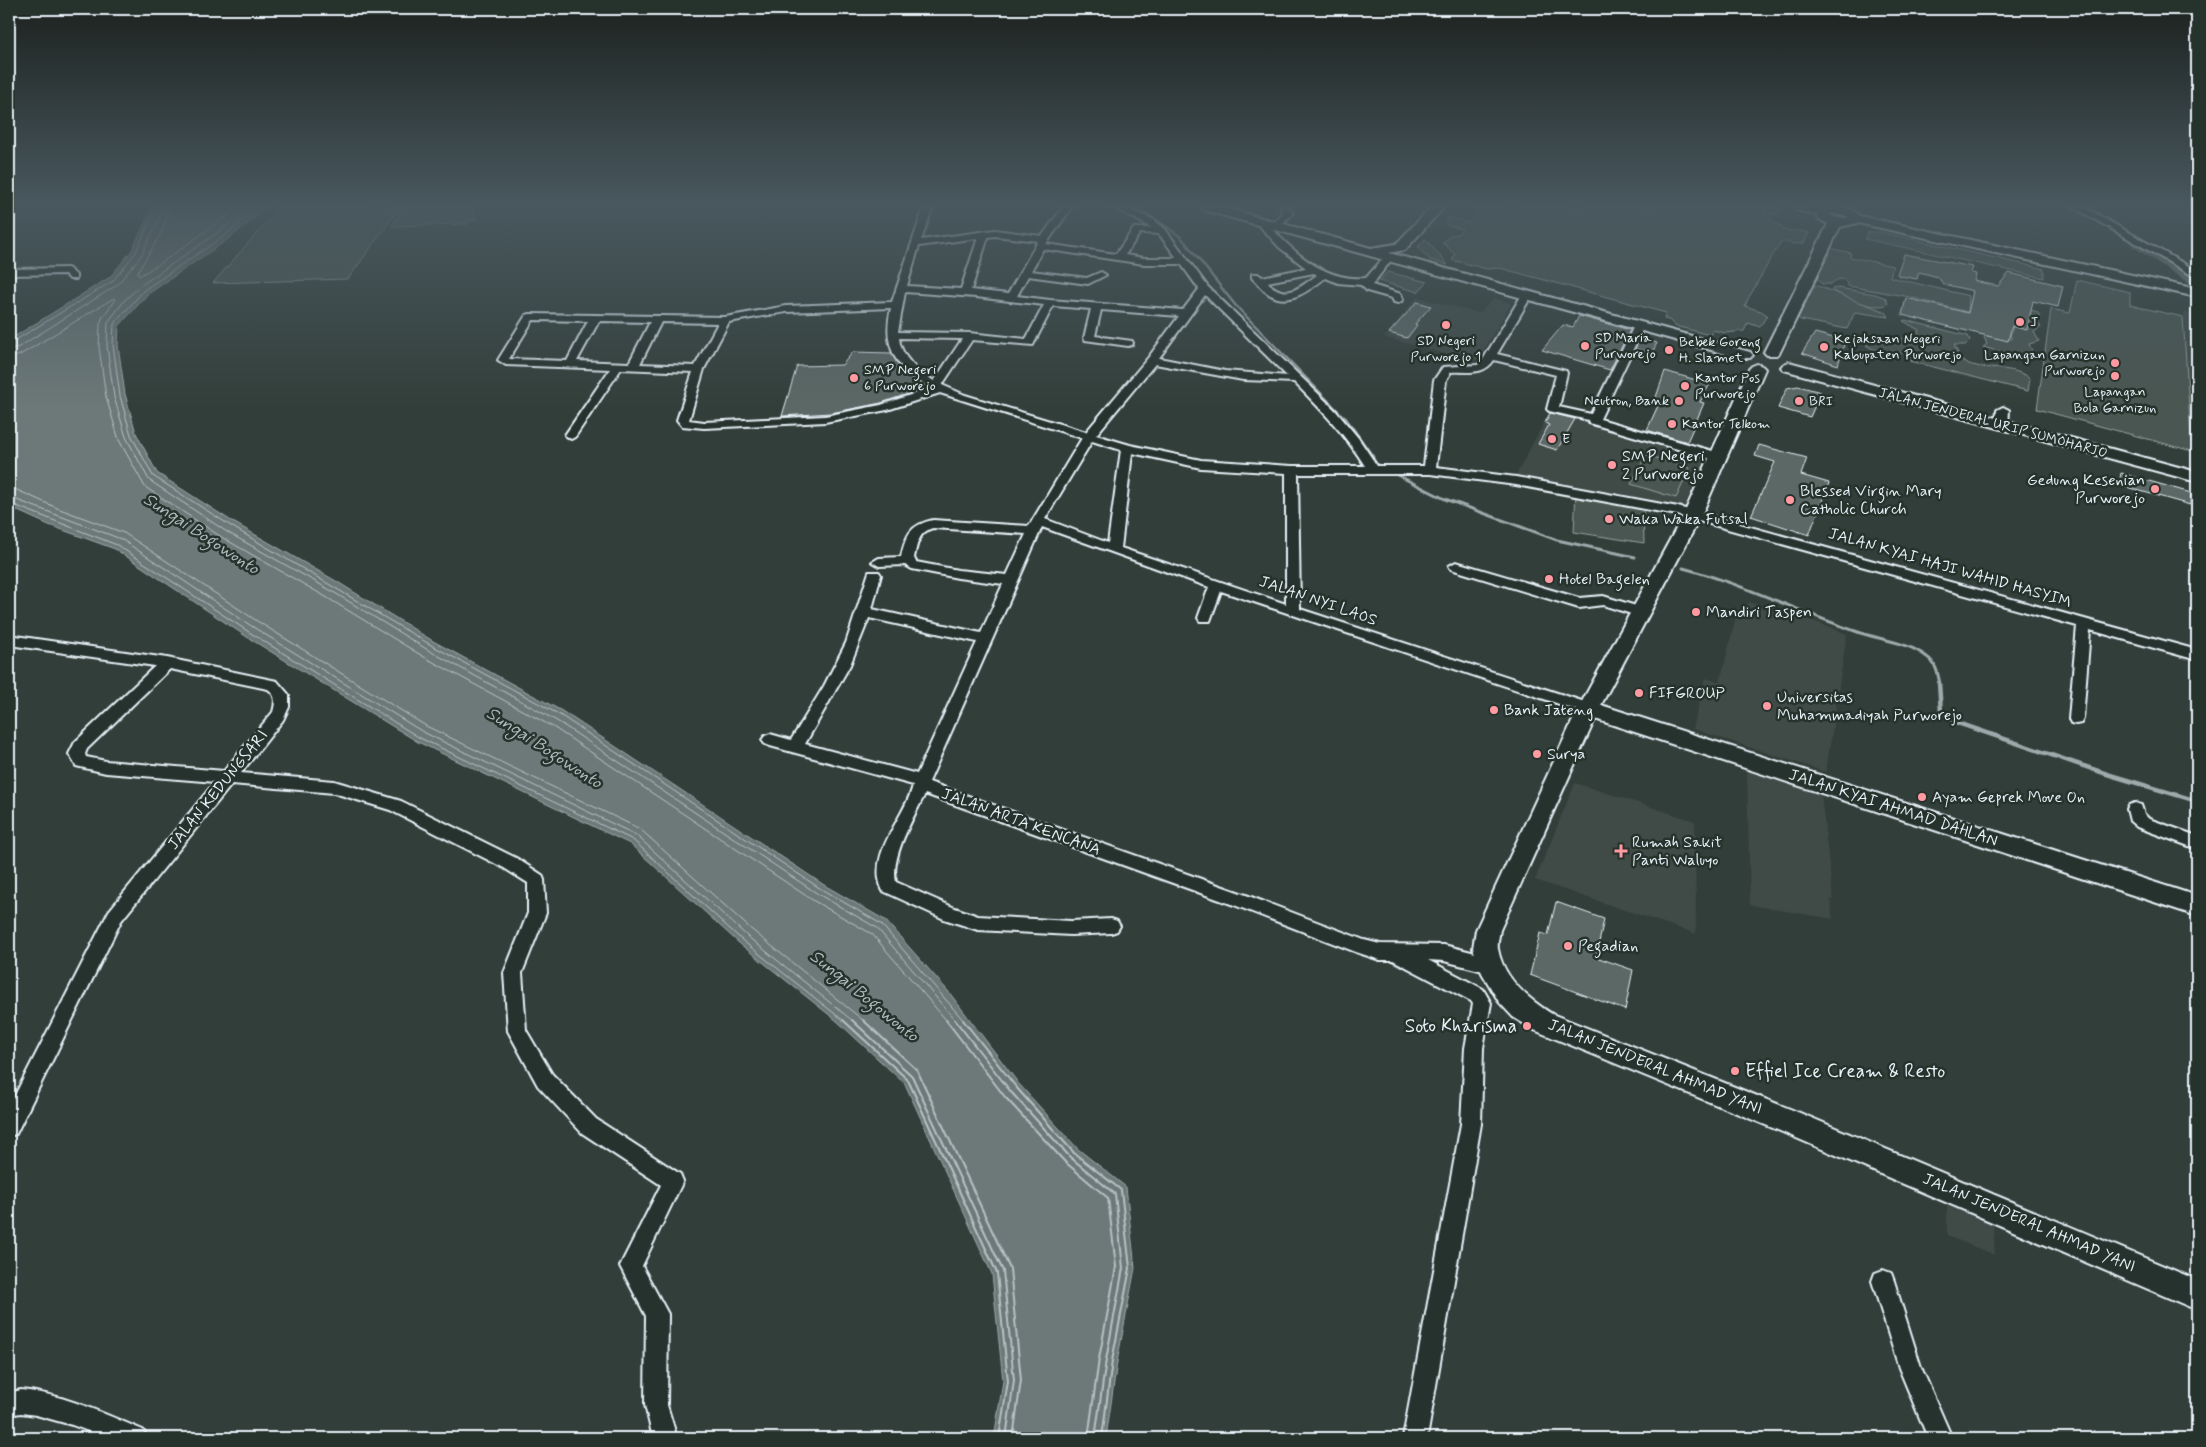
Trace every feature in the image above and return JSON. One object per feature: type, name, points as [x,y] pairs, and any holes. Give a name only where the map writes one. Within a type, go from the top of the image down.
[{"type":"main road","points":[[1454,275],[1744,355],[1758,350],[1772,352],[1788,360],[1789,367],[1780,372],[1757,369],[1747,364],[1744,355]]},
{"type":"main road","points":[[1772,352],[1810,275]]},
{"type":"main road","points":[[2118,275],[2197,293]]},
{"type":"main road","name":"JALAN JENDERAL URIP SUMOHARJO","points":[[1789,367],[2002,417],[2197,477]]},
{"type":"main road","name":"JALAN JENDERAL AHMAD YANI","points":[[1757,369],[1693,514],[1589,709],[1488,930],[1485,948],[1491,965],[1508,994],[1522,1009],[1543,1022],[1799,1126],[2197,1295]]},
{"type":"main road","name":"JALAN KYAI AHMAD DAHLAN","points":[[1589,709],[2197,906]]},
{"type":"street","points":[[907,275],[896,305],[892,335],[968,336],[1030,342],[1050,303]]},
{"type":"street","points":[[965,292],[971,275]]},
{"type":"street","points":[[1010,299],[1023,275]]},
{"type":"street","points":[[1036,275],[1088,281],[1101,276]]},
{"type":"street","points":[[1193,275],[1204,289],[1298,379],[1343,426],[1373,470]]},
{"type":"street","points":[[1277,275],[1257,277],[1276,294],[1282,295],[1303,290],[1323,275],[1354,282],[1368,281]]},
{"type":"street","points":[[1374,275],[1366,285],[1372,289],[1397,296],[1398,300]]},
{"type":"street","points":[[902,289],[965,292],[1050,303],[1184,313]]},
{"type":"street","name":"JALAN ARTA KENCANA","points":[[1204,289],[1184,313],[1152,360],[1088,437],[1036,526],[1010,580],[920,784],[1240,900],[1362,947],[1380,952],[1444,953],[1491,965]]},
{"type":"street","points":[[1430,470],[1440,380],[1447,369],[1482,367],[1491,356],[1526,295]]},
{"type":"street","points":[[699,369],[570,365],[506,362],[503,360],[530,318],[725,320],[786,309],[896,305]]},
{"type":"street","points":[[1097,307],[1089,338],[1128,343]]},
{"type":"street","points":[[570,365],[595,318]]},
{"type":"street","points":[[633,366],[657,319]]},
{"type":"street","points":[[725,320],[699,369],[683,420],[683,422],[689,425],[826,419],[883,408],[938,388],[968,336]]},
{"type":"street","points":[[1594,418],[1638,326]]},
{"type":"street","name":"JALAN KYAI HAJI WAHID HASYIM","points":[[892,335],[900,356],[910,367],[938,388],[1127,448],[1201,464],[1292,470],[1430,470],[1561,489],[1693,514],[2197,655]]},
{"type":"street","points":[[1491,356],[1562,373],[1553,409],[1594,418]]},
{"type":"street","points":[[1152,360],[1240,377],[1274,380],[1298,379]]},
{"type":"street","points":[[571,435],[618,365]]},
{"type":"street","points":[[1594,418],[1593,421],[1719,457]]},
{"type":"street","points":[[1114,550],[1127,448]]},
{"type":"street","points":[[1292,470],[1294,611]]},
{"type":"street","name":"JALAN NYI LAOS","points":[[908,561],[915,532],[918,528],[928,524],[1036,526],[1114,550],[1589,709]]},
{"type":"street","points":[[795,747],[841,664],[864,612],[876,569],[908,561],[912,565],[924,569],[1010,580]]},
{"type":"street","points":[[1456,566],[1579,603],[1603,600],[1641,612]]},
{"type":"street","points":[[1205,618],[1216,585]]},
{"type":"street","points":[[864,612],[985,639]]},
{"type":"street","points":[[2076,719],[2084,624]]},
{"type":"street","name":"JALAN KEDUNGSARI","points":[[9,640],[167,663],[272,685],[277,688],[283,697],[284,703],[278,716],[115,916],[9,1127]]},
{"type":"street","points":[[167,663],[80,746],[77,754],[79,760],[92,766],[334,787],[394,805],[510,863],[536,880],[537,913],[514,973],[517,1030],[545,1080],[589,1126],[673,1181],[632,1266],[657,1314],[656,1405],[665,1438]]},
{"type":"street","points":[[770,740],[920,784],[893,847],[886,876],[890,886],[950,914],[978,923],[1071,928],[1111,926]]},
{"type":"street","points":[[2135,809],[2136,817],[2143,823],[2197,843]]},
{"type":"street","points":[[1397,953],[1463,987],[1476,995],[1482,1003],[1474,1057],[1470,1124],[1415,1438]]},
{"type":"street","points":[[1883,1281],[1910,1368],[1940,1438]]},
{"type":"street","points":[[9,1404],[29,1402],[51,1406],[136,1438]]},
{"type":"shaded area","points":[[220,275],[351,275],[348,279],[213,283]]},
{"type":"shaded area","points":[[1385,275],[1398,275],[1427,282],[1418,292],[1379,281]]},
{"type":"shaded area","points":[[1524,275],[1762,275],[1745,306],[1767,315],[1760,327],[1748,323],[1744,331],[1725,333],[1713,330],[1710,335],[1675,326],[1669,320],[1664,319],[1666,313]]},
{"type":"shaded area","points":[[1819,275],[1891,275],[1890,277],[1969,296],[1968,312],[1905,296],[1848,286],[1843,279],[1834,281],[1831,284],[1822,284],[1817,278]]},
{"type":"shaded area","points":[[2028,275],[2044,275],[2044,278]]},
{"type":"shaded area","name":"Lapangan Garnizun Purworejo","points":[[2077,280],[2130,292],[2130,305],[2183,317],[2192,451],[2037,409],[2051,309],[2070,313]]},
{"type":"shaded area","points":[[1815,285],[1886,312],[1889,317],[1855,312],[1847,329],[1801,320],[1798,318]]},
{"type":"shaded area","points":[[1838,288],[1875,294],[1886,298],[1888,304],[1876,306],[1862,303],[1832,289]]},
{"type":"shaded area","name":"SD Negeri Purworejo 1","points":[[1417,297],[1479,313],[1495,298],[1511,304],[1478,360],[1464,359],[1384,337]]},
{"type":"shaded area","points":[[2029,309],[2037,312],[2040,316],[2035,320],[2041,327],[2034,332],[2039,341],[2029,344],[2033,353],[2028,359],[1983,347],[1987,344],[1985,336],[2012,339],[2010,334],[2013,331],[2011,327],[2020,328]]},
{"type":"shaded area","points":[[2184,312],[2197,315],[2197,451],[2190,449]]},
{"type":"shaded area","points":[[1903,321],[1968,336],[1970,341],[1966,345],[1954,345],[1958,353],[1954,355],[1972,365],[2012,370],[2021,373],[2030,378],[2028,391],[1910,361],[1914,360],[1914,358],[1909,355],[1878,350],[1866,345],[1867,338],[1892,344],[1897,337],[1916,342],[1919,330]]},
{"type":"shaded area","name":"SMP Negeri 2 Purworejo","points":[[1550,411],[1707,456],[1684,507],[1516,475]]},
{"type":"shaded area","points":[[1646,455],[1690,468],[1676,498],[1631,484]]},
{"type":"shaded area","name":"Waka Waka Futsal","points":[[1576,492],[1643,506],[1644,543],[1574,532]]},
{"type":"shaded area","name":"Universitas Muhammadiyah Purworejo","points":[[1749,602],[1765,608],[1767,603],[1847,634],[1826,772],[1693,729],[1705,678],[1720,682],[1738,608],[1744,610]]},
{"type":"shaded area","points":[[1747,771],[1821,794],[1833,900],[1830,899],[1833,919],[1750,905]]},
{"type":"shaded area","name":"Rumah Sakit Panti Waluyo","points":[[1575,783],[1695,821],[1696,934],[1535,880]]},
{"type":"shaded area","points":[[1947,1205],[1993,1223],[1995,1255],[1947,1236]]},
{"type":"water","name":"Sungai Bogowonto","points":[[112,275],[177,275],[148,294],[119,326],[118,345],[125,394],[136,433],[157,473],[233,522],[336,581],[433,641],[562,711],[824,885],[885,920],[948,991],[1019,1084],[1078,1149],[1126,1187],[1135,1268],[1117,1362],[1106,1438],[994,1438],[1003,1381],[992,1274],[905,1084],[837,1021],[740,944],[630,844],[418,742],[247,637],[115,549],[49,525],[9,507],[9,340]]},
{"type":"building","points":[[1898,275],[1918,275],[1917,279]]},
{"type":"building","points":[[1929,275],[1976,275],[1974,281],[1998,286],[2008,275],[2015,275],[2063,286],[2058,307],[2033,301],[2027,330],[2012,326],[2008,341],[1902,315],[1906,298],[1968,313],[1973,291],[1943,284],[1938,277]]},
{"type":"building","points":[[1417,302],[1431,306],[1415,324],[1417,325],[1407,338],[1389,333]]},
{"type":"building","name":"SD Maria Purworejo","points":[[1579,316],[1630,330],[1610,370],[1542,350],[1563,325],[1573,327]]},
{"type":"building","name":"Kejaksaan Negeri Kabupaten Purworejo","points":[[1815,333],[1845,341],[1838,365],[1802,353]]},
{"type":"building","points":[[1640,338],[1657,343],[1652,353],[1635,349]]},
{"type":"building","name":"SMP Negeri 6 Purworejo","points":[[853,352],[891,353],[907,375],[926,388],[881,403],[831,413],[782,416],[797,366],[842,365]]},
{"type":"building","points":[[1665,371],[1710,384],[1700,402],[1704,403],[1687,442],[1647,430],[1660,401],[1655,400]]},
{"type":"building","name":"BRI","points":[[1798,386],[1821,392],[1810,417],[1778,408],[1787,388]]},
{"type":"building","points":[[1550,413],[1575,419],[1557,450],[1538,444],[1549,425],[1545,423]]},
{"type":"building","name":"Blessed Virgin Mary Catholic Church","points":[[1759,445],[1807,458],[1801,475],[1829,483],[1809,535],[1751,516],[1775,462],[1755,456]]},
{"type":"building","name":"Gedung Kesenian Purworejo","points":[[2121,473],[2191,493],[2190,505],[2119,485]]},
{"type":"building","name":"Pegadian","points":[[1556,902],[1604,919],[1596,957],[1633,970],[1625,1010],[1530,975],[1540,933],[1548,935]]},
{"type":"waterway","points":[[1211,275],[1236,306],[1345,418]]},
{"type":"waterway","points":[[2187,275],[2197,281]]},
{"type":"waterway","points":[[1344,416],[1373,457]]},
{"type":"waterway","points":[[1393,473],[1445,499],[1557,540],[1635,557]]},
{"type":"waterway","points":[[1683,568],[1727,582],[1855,631],[1911,647],[1933,662],[1940,684]]},
{"type":"waterway","points":[[1939,683],[1941,712],[1955,722],[2107,774],[2197,801]]},
{"type":"place","name":"J","points":[[2020,322]]},
{"type":"place","name":"SD Negeri Purworejo 1","points":[[1446,325]]},
{"type":"place","name":"SD Maria Purworejo","points":[[1585,346]]},
{"type":"place","name":"Kejaksaan Negeri Kabupaten Purworejo","points":[[1824,347]]},
{"type":"place","name":"Bebek Goreng H. Slamet","points":[[1669,350]]},
{"type":"place","name":"Lapangan Garnizun Purworejo","points":[[2115,363]]},
{"type":"place","name":"Lapangan Bola Garnizun","points":[[2115,376]]},
{"type":"place","name":"SMP Negeri 6 Purworejo","points":[[854,378]]},
{"type":"place","name":"Kantor Pos Purworejo","points":[[1685,386]]},
{"type":"place","name":"Neutron, Bank","points":[[1679,401]]},
{"type":"place","name":"BRI","points":[[1799,401]]},
{"type":"place","name":"Kantor Telkom","points":[[1672,424]]},
{"type":"place","name":"E","points":[[1552,439]]},
{"type":"place","name":"SMP Negeri 2 Purworejo","points":[[1612,465]]},
{"type":"place","name":"Gedung Kesenian Purworejo","points":[[2155,489]]},
{"type":"place","name":"Blessed Virgin Mary Catholic Church","points":[[1790,500]]},
{"type":"place","name":"Waka Waka Futsal","points":[[1609,519]]},
{"type":"place","name":"Hotel Bagelen","points":[[1549,579]]},
{"type":"place","name":"Mandiri Taspen","points":[[1696,612]]},
{"type":"place","name":"FIFGROUP","points":[[1639,693]]},
{"type":"place","name":"Universitas Muhammadiyah Purworejo","points":[[1767,706]]},
{"type":"place","name":"Bank Jateng","points":[[1494,710]]},
{"type":"place","name":"Surya","points":[[1537,754]]},
{"type":"place","name":"Ayam Geprek Move On","points":[[1922,797]]},
{"type":"place","name":"Rumah Sakit Panti Waluyo","points":[[1621,851]]},
{"type":"place","name":"Pegadian","points":[[1568,946]]},
{"type":"place","name":"Soto Kharisma","points":[[1527,1026]]},
{"type":"place","name":"Effiel Ice Cream & Resto","points":[[1735,1071]]}]
